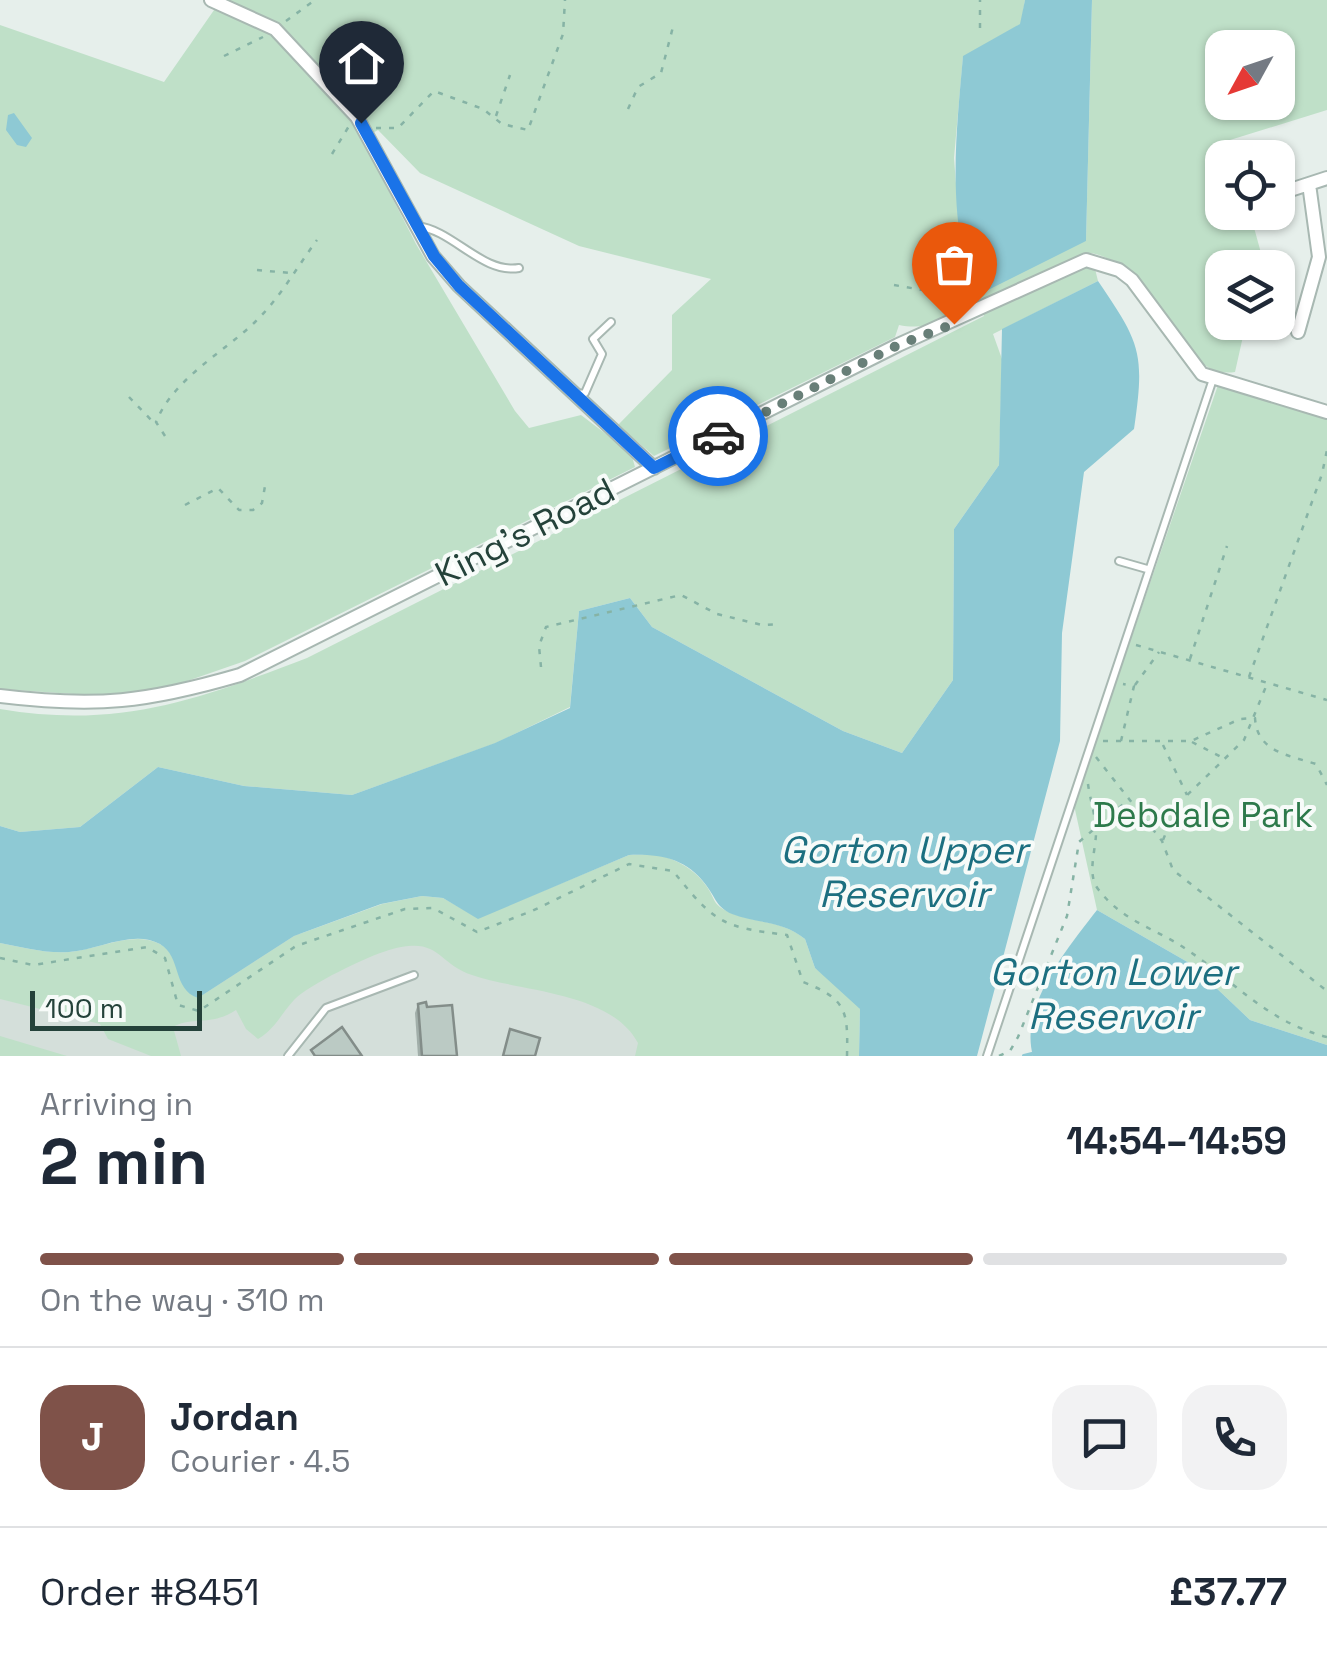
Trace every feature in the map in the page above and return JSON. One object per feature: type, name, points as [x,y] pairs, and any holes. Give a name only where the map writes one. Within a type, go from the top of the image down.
[{"type":"street","points":[[211,0],[275,29],[359,120],[415,226],[459,286],[654,468]]},
{"type":"street","points":[[1295,189],[1327,178]]},
{"type":"street","points":[[1298,332],[1323,258],[1309,184]]},
{"type":"street","name":"King's Road","points":[[0,696],[70,704],[158,698],[240,675],[898,345],[1086,260],[1119,270],[1132,280],[1195,368],[1213,379]]},
{"type":"street","points":[[1213,379],[1327,412]]},
{"type":"lane","points":[[415,226],[445,233],[502,268],[519,268]]},
{"type":"lane","points":[[573,395],[585,393],[602,354],[593,340],[611,322]]},
{"type":"lane","points":[[987,1056],[1213,379]]},
{"type":"lane","points":[[1119,562],[1148,569]]},
{"type":"lane","points":[[288,1056],[326,1008],[414,976]]},
{"type":"path","points":[[224,56],[275,29],[315,0]]},
{"type":"path","points":[[332,154],[359,120],[393,131],[434,91],[484,108],[495,119],[521,132],[530,128],[554,48],[563,34],[566,0]]},
{"type":"path","points":[[980,0],[980,28]]},
{"type":"path","points":[[628,109],[638,87],[661,73],[674,23]]},
{"type":"path","points":[[495,119],[510,76]]},
{"type":"path","points":[[157,426],[160,414],[193,374],[266,311],[317,240]]},
{"type":"path","points":[[257,270],[291,274]]},
{"type":"path","points":[[894,285],[940,293]]},
{"type":"path","points":[[129,396],[165,436]]},
{"type":"path","points":[[147,417],[160,414]]},
{"type":"path","points":[[1249,677],[1322,474],[1327,450]]},
{"type":"path","points":[[190,500],[218,488],[245,512],[262,503],[265,486]]},
{"type":"path","points":[[1189,661],[1228,546]]},
{"type":"path","points":[[541,667],[539,646],[546,627],[686,594],[717,614],[780,624]]},
{"type":"path","points":[[1124,641],[1327,700]]},
{"type":"path","points":[[1120,742],[1134,686],[1160,652]]},
{"type":"path","points":[[1111,681],[1134,686]]},
{"type":"path","points":[[1162,841],[1178,804],[1228,760],[1254,718],[1267,682]]},
{"type":"path","points":[[1092,737],[1120,742],[1191,741],[1240,719],[1254,718]]},
{"type":"path","points":[[1254,718],[1256,733],[1264,744],[1316,764],[1327,785]]},
{"type":"path","points":[[1191,741],[1228,760]]},
{"type":"path","points":[[1162,743],[1187,795]]},
{"type":"path","points":[[1089,748],[1162,841],[1173,870],[1327,991]]},
{"type":"path","points":[[1091,769],[1095,756]]},
{"type":"path","points":[[1087,782],[1096,831],[1092,868],[1096,888],[1127,918],[1184,948],[1272,1017],[1327,1037]]},
{"type":"path","points":[[999,1056],[1010,1051],[1018,1038],[1067,916],[1079,842],[1127,801]]},
{"type":"path","points":[[0,958],[33,965],[147,947],[165,958],[178,1005],[199,1011],[296,946],[406,909],[433,908],[477,932],[532,911],[629,864],[673,871],[698,902],[732,928],[787,935],[804,982],[833,994],[848,1018],[847,1056]]},
{"type":"shaded area","points":[[397,923],[833,1056],[0,1056],[0,967]]},
{"type":"green space","points":[[221,0],[1025,0],[1021,24],[963,57],[954,158],[962,262],[1086,241],[1092,0],[1327,0],[1327,110],[1295,120],[1295,30],[1205,30],[1205,120],[1295,120],[1230,140],[1205,140],[1205,230],[1255,230],[1260,250],[1205,250],[1205,340],[1242,340],[1235,372],[1215,370],[1197,359],[1134,278],[1114,262],[1091,253],[1098,281],[993,334],[1002,359],[999,465],[954,529],[953,680],[902,753],[843,731],[652,627],[630,598],[579,611],[570,707],[496,743],[352,795],[244,786],[158,767],[80,827],[20,832],[0,826],[0,709],[83,715],[157,707],[307,658],[984,316],[977,301],[976,309],[938,323],[899,325],[895,337],[654,456],[618,425],[672,370],[672,315],[711,279],[579,246],[420,173],[378,130],[362,139],[416,244],[515,411],[529,428],[581,415],[631,453],[635,467],[245,661],[167,688],[103,696],[0,689],[0,25],[164,82]]},
{"type":"green space","name":"Debdale Park","points":[[1218,385],[1327,415],[1327,1045],[1250,1020],[1191,964],[1097,910],[1074,805]]},
{"type":"green space","points":[[656,854],[693,871],[723,909],[785,928],[805,939],[815,968],[855,999],[860,1009],[859,1056],[635,1056],[638,1043],[625,1026],[607,1013],[563,996],[472,975],[436,952],[418,946],[379,953],[325,979],[294,1000],[258,1039],[246,1029],[236,1010],[218,1018],[173,1027],[181,1056],[151,1056],[108,1039],[100,1024],[0,999],[0,943],[61,952],[149,940],[166,948],[185,984],[198,998],[294,936],[382,904],[422,896],[443,898],[478,918],[629,855]]},
{"type":"green space","points":[[0,1036],[67,1056],[0,1056]]},
{"type":"water","points":[[1025,0],[1092,0],[1086,241],[976,296],[960,238],[957,208],[956,147],[963,56],[1020,24]]},
{"type":"water","points":[[14,113],[32,138],[26,147],[17,145],[6,130],[8,115]]},
{"type":"water","name":"Gorton Upper Reservoir","points":[[1098,281],[1123,320],[1136,350],[1139,383],[1134,429],[1084,472],[1062,633],[1060,741],[977,1056],[859,1056],[860,1009],[815,968],[805,939],[787,928],[727,911],[690,869],[651,855],[629,855],[478,919],[443,898],[422,896],[381,904],[294,936],[198,998],[184,988],[167,950],[150,940],[127,939],[61,952],[0,943],[0,826],[20,832],[80,827],[158,767],[244,786],[352,795],[495,743],[570,708],[579,611],[630,598],[652,627],[843,731],[902,753],[953,680],[954,529],[999,465],[1002,329]]},
{"type":"water","name":"Gorton Lower Reservoir","points":[[1097,910],[1191,964],[1250,1020],[1327,1045],[1327,1056],[1033,1056],[1030,1037],[1039,998],[1060,960]]},
{"type":"building","points":[[426,1002],[427,1007],[452,1005],[457,1056],[422,1056],[418,1004]]},
{"type":"building","points":[[342,1027],[362,1056],[315,1056],[311,1050]]},
{"type":"building","points":[[510,1029],[540,1038],[535,1056],[503,1056]]},
{"type":"waterway","points":[[1024,1056],[1032,1054]]},
{"type":"way so far","points":[[718,436],[898,345],[954,324]]},
{"type":"route","points":[[361,123],[414,224],[459,286],[498,327],[654,468],[718,436]]}]
